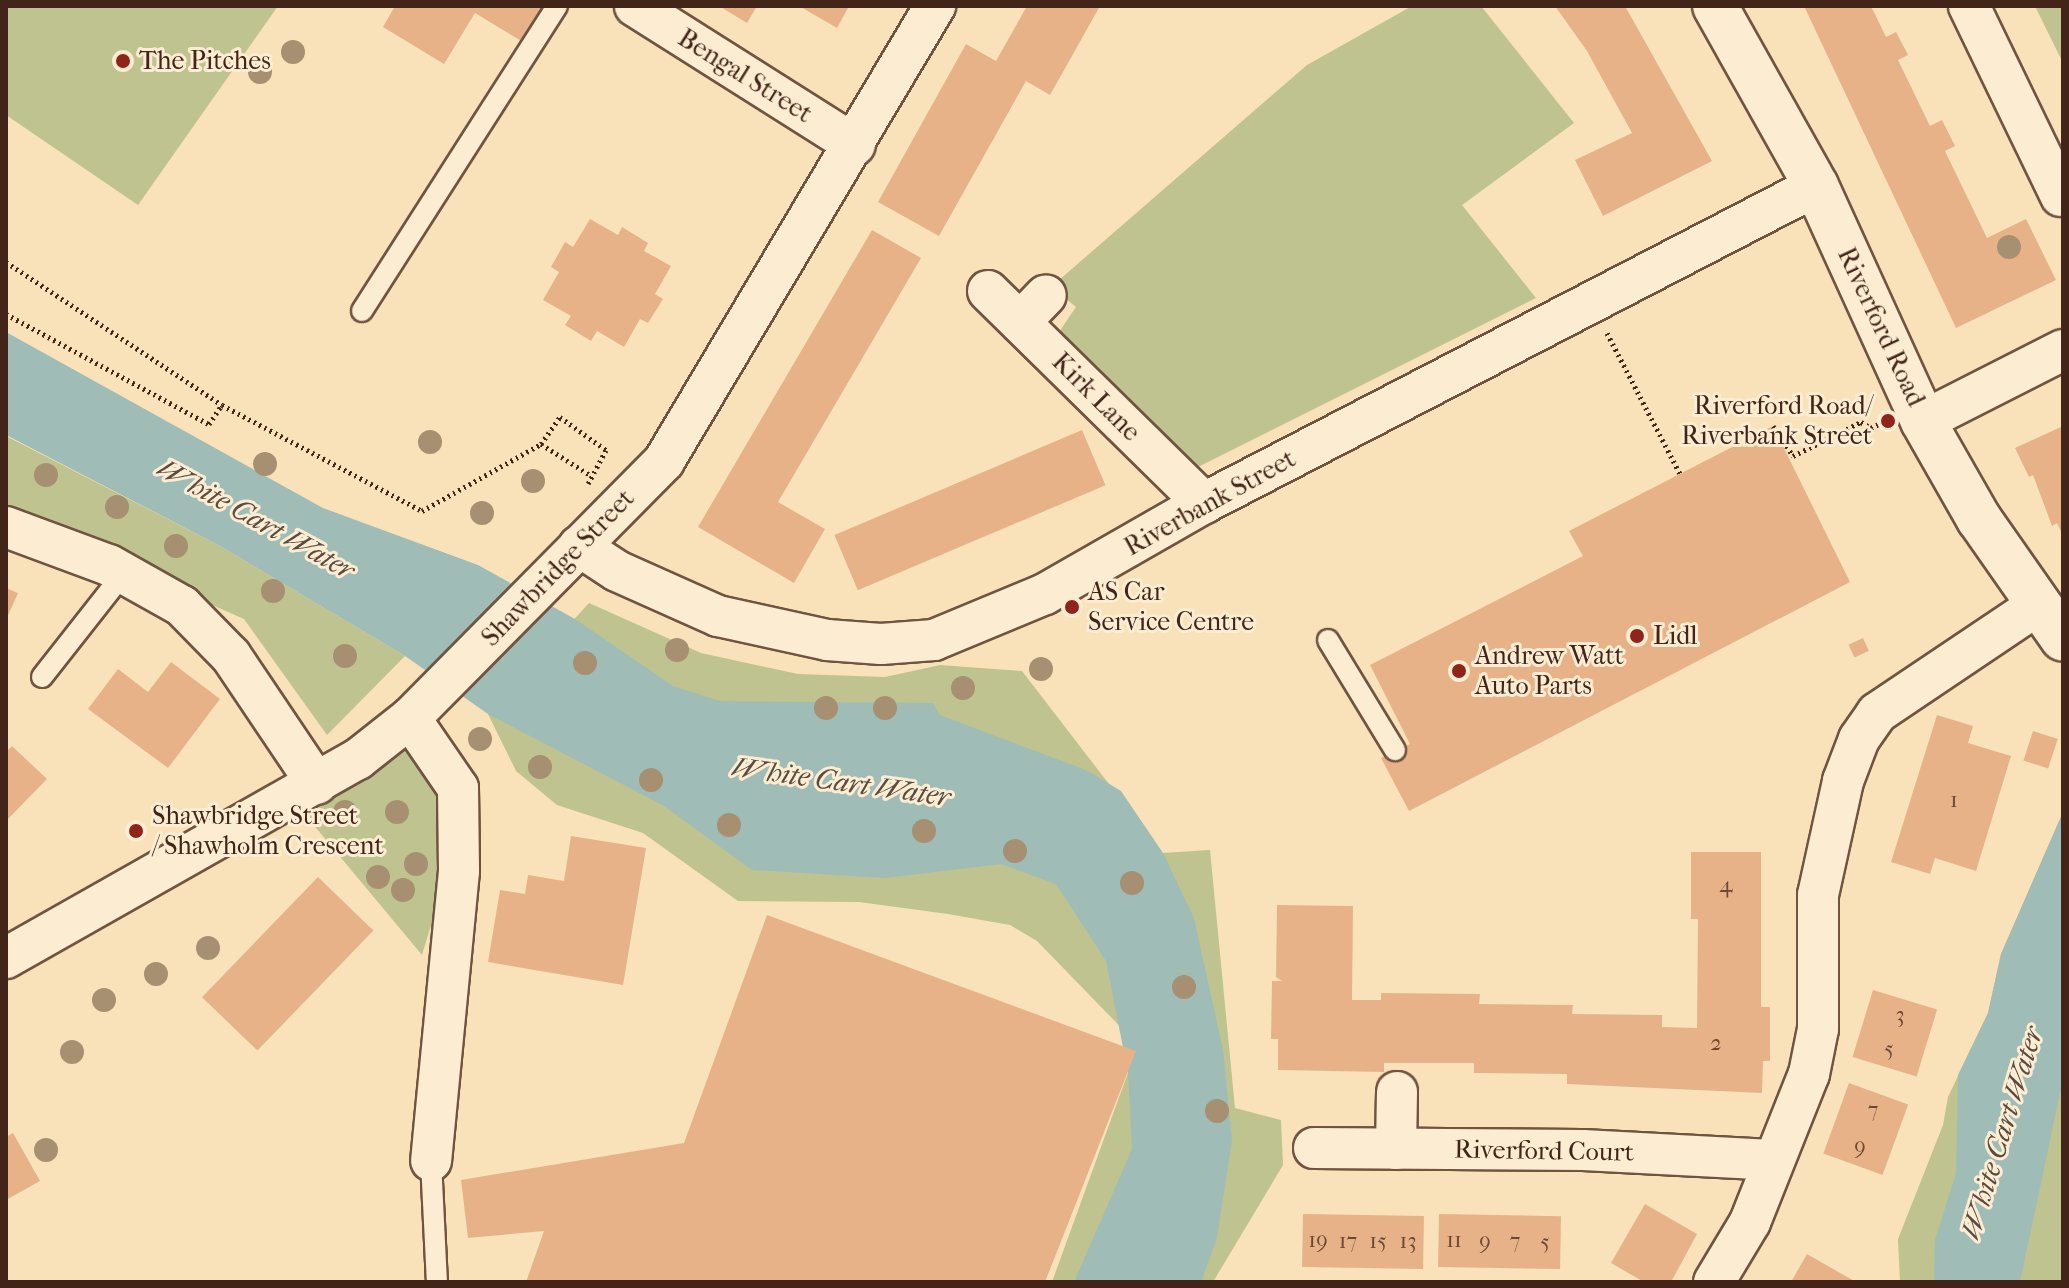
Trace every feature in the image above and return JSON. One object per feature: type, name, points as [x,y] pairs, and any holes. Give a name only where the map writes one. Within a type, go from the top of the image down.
[{"type":"street","name":"Bengal Street","points":[[635,6],[855,145]]},
{"type":"street","name":"Shawbridge Street","points":[[6,958],[317,784],[424,704],[664,461],[935,6]]},
{"type":"street","name":"Riverford Road","points":[[1715,6],[1816,186],[1920,413],[2050,622]]},
{"type":"street","points":[[1969,6],[2062,197]]},
{"type":"street","name":"Riverbank Street","points":[[579,546],[617,571],[718,616],[827,640],[881,644],[934,640],[982,622],[1106,562],[1204,503],[1816,186]]},
{"type":"street","name":"Kirk Lane","points":[[988,291],[1033,308],[1204,503]]},
{"type":"street","points":[[1920,413],[2063,350]]},
{"type":"street","points":[[6,527],[123,574],[182,606],[205,627],[317,784]]},
{"type":"street","points":[[1714,1282],[1750,1222],[1772,1160],[1809,1074],[1818,1029],[1818,895],[1843,781],[1859,739],[1877,713],[2050,622]]},
{"type":"street","points":[[424,704],[458,788],[459,871],[431,1161]]},
{"type":"street","points":[[1396,1149],[1397,1092]]},
{"type":"street","name":"Riverford Court","points":[[1314,1148],[1583,1150],[1772,1160]]},
{"type":"lane","points":[[362,311],[557,6]]},
{"type":"lane","points":[[42,677],[123,574]]},
{"type":"lane","points":[[1328,640],[1395,750]]},
{"type":"lane","points":[[431,1161],[437,1282]]},
{"type":"path","points":[[6,262],[222,405],[422,511],[541,444],[560,417],[606,450],[590,475],[579,546]]},
{"type":"path","points":[[1591,300],[1680,474]]},
{"type":"path","points":[[6,314],[209,424],[222,405]]},
{"type":"path","points":[[1773,426],[1793,456],[1861,422],[1871,428],[1920,413]]},
{"type":"path","points":[[541,444],[590,475]]},
{"type":"green space","name":"The Pitches","points":[[6,6],[278,6],[138,205],[6,115]]},
{"type":"green space","points":[[1412,6],[1481,6],[1574,123],[1462,205],[1536,298],[1194,469],[1057,335],[1076,307],[1051,287],[1307,65]]},
{"type":"green space","points":[[2035,6],[2063,6],[2063,63]]},
{"type":"green space","points":[[6,436],[220,546],[405,656],[327,735],[244,619],[6,514]]},
{"type":"green space","points":[[589,603],[701,653],[798,674],[885,677],[940,665],[1022,671],[1162,853],[1210,850],[1235,1108],[1281,1120],[1283,1165],[1213,1282],[1052,1282],[1138,1045],[1037,941],[1010,925],[859,902],[738,901],[643,833],[557,805],[516,771],[488,714]]},
{"type":"green space","points":[[406,739],[444,802],[443,885],[422,955],[307,817]]},
{"type":"green space","points":[[2063,812],[2063,1282],[1900,1282],[1898,1239],[1943,1125],[1948,1097],[1988,1013],[2001,954]]},
{"type":"water","name":"White Cart Water","points":[[6,332],[323,508],[478,565],[575,619],[673,686],[720,701],[933,703],[940,715],[1088,771],[1121,791],[1163,853],[1194,918],[1223,1050],[1232,1140],[1217,1238],[1201,1282],[1074,1282],[1132,1149],[1128,1073],[1106,961],[1056,884],[1001,864],[885,878],[752,870],[664,806],[488,714],[405,656],[220,546],[6,435]]},
{"type":"water","name":"White Cart Water","points":[[2063,812],[2063,1079],[2020,1282],[1934,1282],[1935,1240],[1956,1173],[1958,1075],[1988,1013],[2001,954]]},
{"type":"building","points":[[395,6],[552,6],[528,45],[475,13],[444,64],[383,27]]},
{"type":"building","points":[[719,6],[757,6],[747,23]]},
{"type":"building","points":[[799,6],[849,6],[837,28]]},
{"type":"building","points":[[1027,6],[1100,6],[1050,95],[1026,81],[939,236],[878,202],[966,44],[996,61]]},
{"type":"building","points":[[1555,6],[1625,6],[1712,161],[1603,216],[1575,160],[1632,133],[1587,51]]},
{"type":"building","points":[[1804,6],[1871,6],[1886,37],[1896,32],[1908,55],[1898,60],[1930,126],[1942,120],[1955,146],[1945,151],[1987,238],[2026,219],[2056,280],[1956,328]]},
{"type":"building","points":[[590,219],[618,235],[622,227],[648,243],[644,251],[671,266],[655,294],[663,299],[648,323],[640,319],[624,347],[597,331],[591,341],[565,325],[571,316],[543,300],[559,272],[551,267],[565,242],[573,247]]},
{"type":"building","points":[[872,230],[921,258],[778,502],[825,529],[794,583],[698,527]]},
{"type":"building","name":"Lidl","points":[[1773,426],[1850,582],[1409,811],[1381,758],[1410,744],[1370,665],[1583,556],[1569,531]]},
{"type":"building","points":[[2063,426],[2063,536],[2057,523],[2052,526],[2033,475],[2029,477],[2015,448]]},
{"type":"building","points":[[1082,430],[1105,485],[858,590],[834,535]]},
{"type":"building","points":[[6,588],[18,593],[6,620]]},
{"type":"building","points":[[1863,638],[1869,651],[1854,657],[1848,645]]},
{"type":"building","points":[[171,662],[220,699],[168,768],[88,709],[118,669],[148,692]]},
{"type":"building","points":[[1937,715],[1973,726],[1968,743],[2011,756],[1976,871],[1935,858],[1930,874],[1891,862]]},
{"type":"building","points":[[2033,731],[2058,739],[2048,769],[2023,760]]},
{"type":"building","points":[[12,746],[47,779],[6,821],[6,752]]},
{"type":"building","points":[[571,836],[646,848],[623,985],[488,962],[500,890],[525,894],[528,875],[564,881]]},
{"type":"building","points":[[1691,852],[1761,852],[1761,1007],[1770,1007],[1770,1061],[1763,1061],[1762,1093],[1567,1084],[1567,1074],[1474,1073],[1474,1063],[1384,1063],[1384,1072],[1278,1070],[1278,1039],[1271,1039],[1272,981],[1282,981],[1276,977],[1277,905],[1353,906],[1352,1000],[1381,1000],[1381,993],[1480,994],[1479,1004],[1573,1005],[1572,1014],[1662,1015],[1662,1027],[1697,1028],[1698,919],[1691,919]]},
{"type":"building","points":[[318,877],[373,930],[257,1051],[202,997]]},
{"type":"building","points":[[767,915],[1136,1051],[1045,1282],[526,1282],[544,1231],[468,1238],[461,1180],[684,1143]]},
{"type":"building","points":[[1873,990],[1937,1010],[1917,1077],[1853,1057]]},
{"type":"building","points":[[1849,1083],[1908,1105],[1883,1175],[1823,1153]]},
{"type":"building","points":[[13,1133],[40,1181],[6,1200],[6,1137]]},
{"type":"building","points":[[1645,1204],[1697,1234],[1671,1282],[1644,1282],[1611,1263]]},
{"type":"building","points":[[1303,1214],[1424,1216],[1423,1269],[1302,1267]]},
{"type":"building","points":[[1439,1214],[1561,1216],[1560,1269],[1438,1267]]},
{"type":"building","points":[[1807,1254],[1856,1282],[1791,1282]]},
{"type":"place","name":"The Pitches","points":[[123,61]]},
{"type":"place","name":"Riverford Road/ Riverbank Street","points":[[1888,421]]},
{"type":"place","name":"AS Car Service Centre","points":[[1072,607]]},
{"type":"place","name":"Lidl","points":[[1637,636]]},
{"type":"place","name":"Andrew Watt Auto Parts","points":[[1459,671]]},
{"type":"place","name":"Shawbridge Street / Shawholm Crescent","points":[[136,831]]}]
